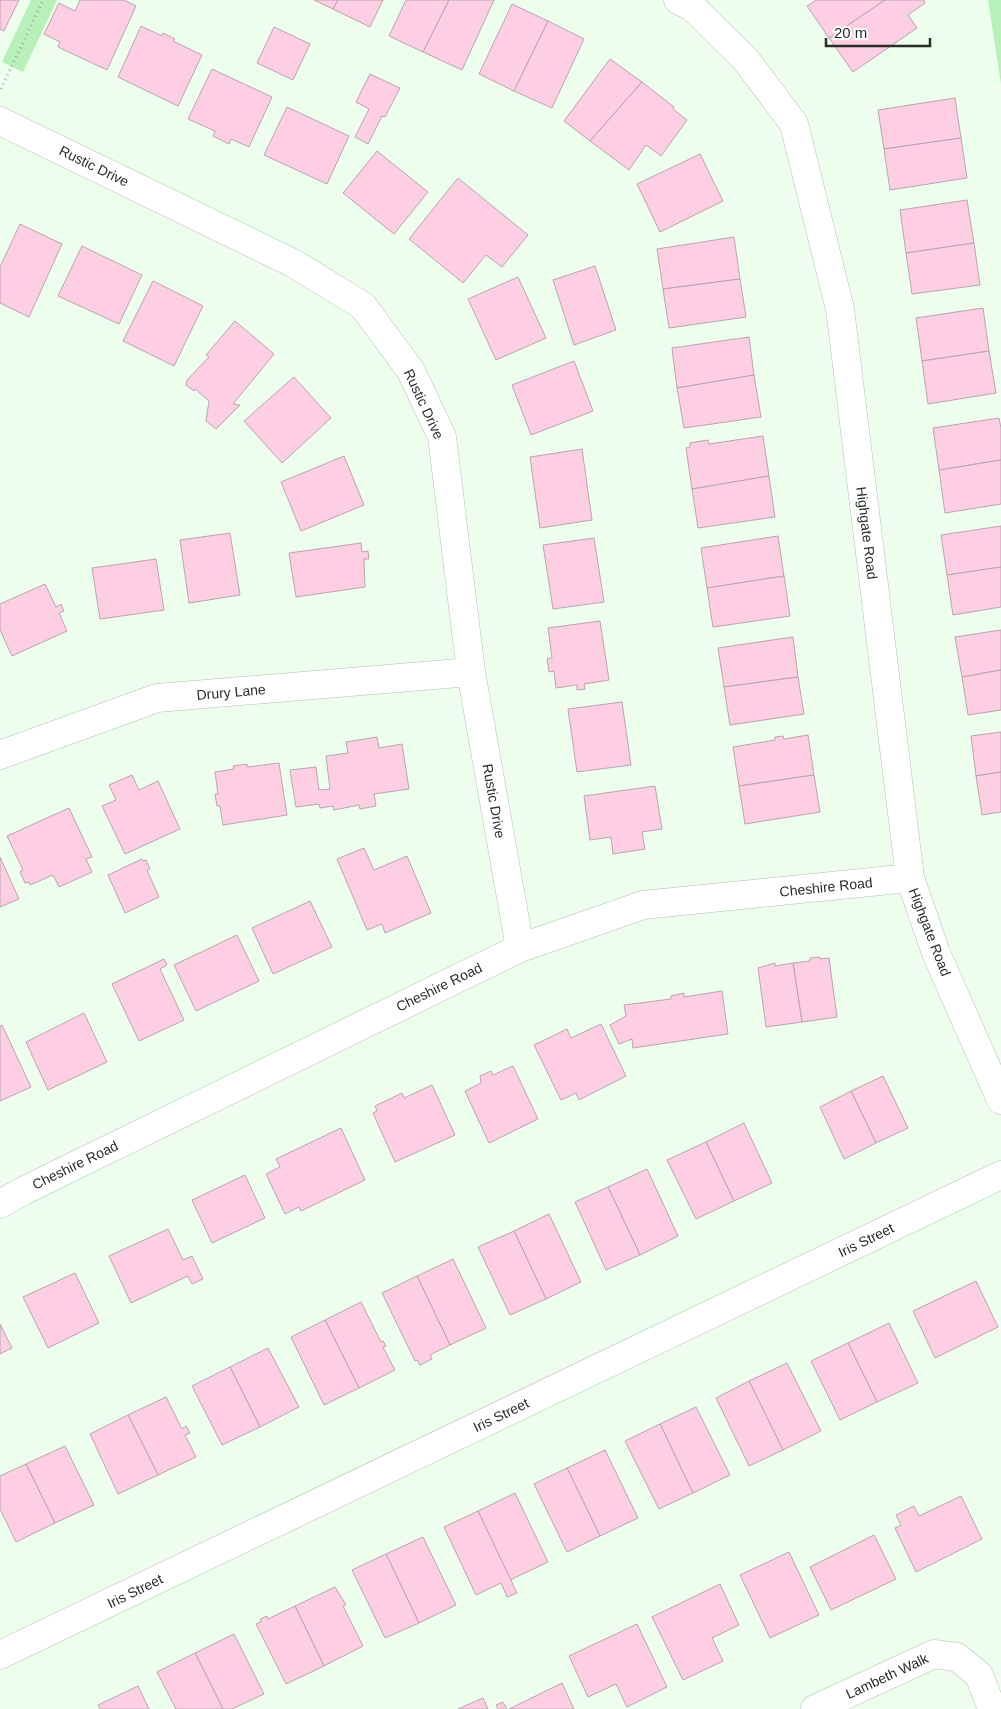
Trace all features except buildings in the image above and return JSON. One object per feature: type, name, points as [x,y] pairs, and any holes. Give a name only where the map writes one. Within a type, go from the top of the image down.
[{"type":"street","name":"Highgate Road","points":[[678,0],[692,7],[746,60],[794,124],[840,310],[910,878],[936,953],[1001,1100]]},
{"type":"street","name":"Rustic Drive","points":[[0,121],[293,263],[363,306],[411,371],[442,437],[471,672],[520,948]]},
{"type":"street","name":"Drury Lane","points":[[0,755],[157,698],[471,672]]},
{"type":"street","name":"Cheshire Road","points":[[0,1204],[23,1191],[520,948],[643,905],[910,878]]},
{"type":"street","name":"Iris Street","points":[[0,1655],[1001,1175]]},
{"type":"street","name":"Lambeth Walk","points":[[815,1709],[934,1654],[957,1657],[979,1675],[992,1709]]},
{"type":"path","points":[[0,92],[43,0]]},
{"type":"green space","points":[[31,0],[57,0],[23,72],[2,62]]},
{"type":"green space","points":[[988,0],[1001,0],[1001,84]]}]
